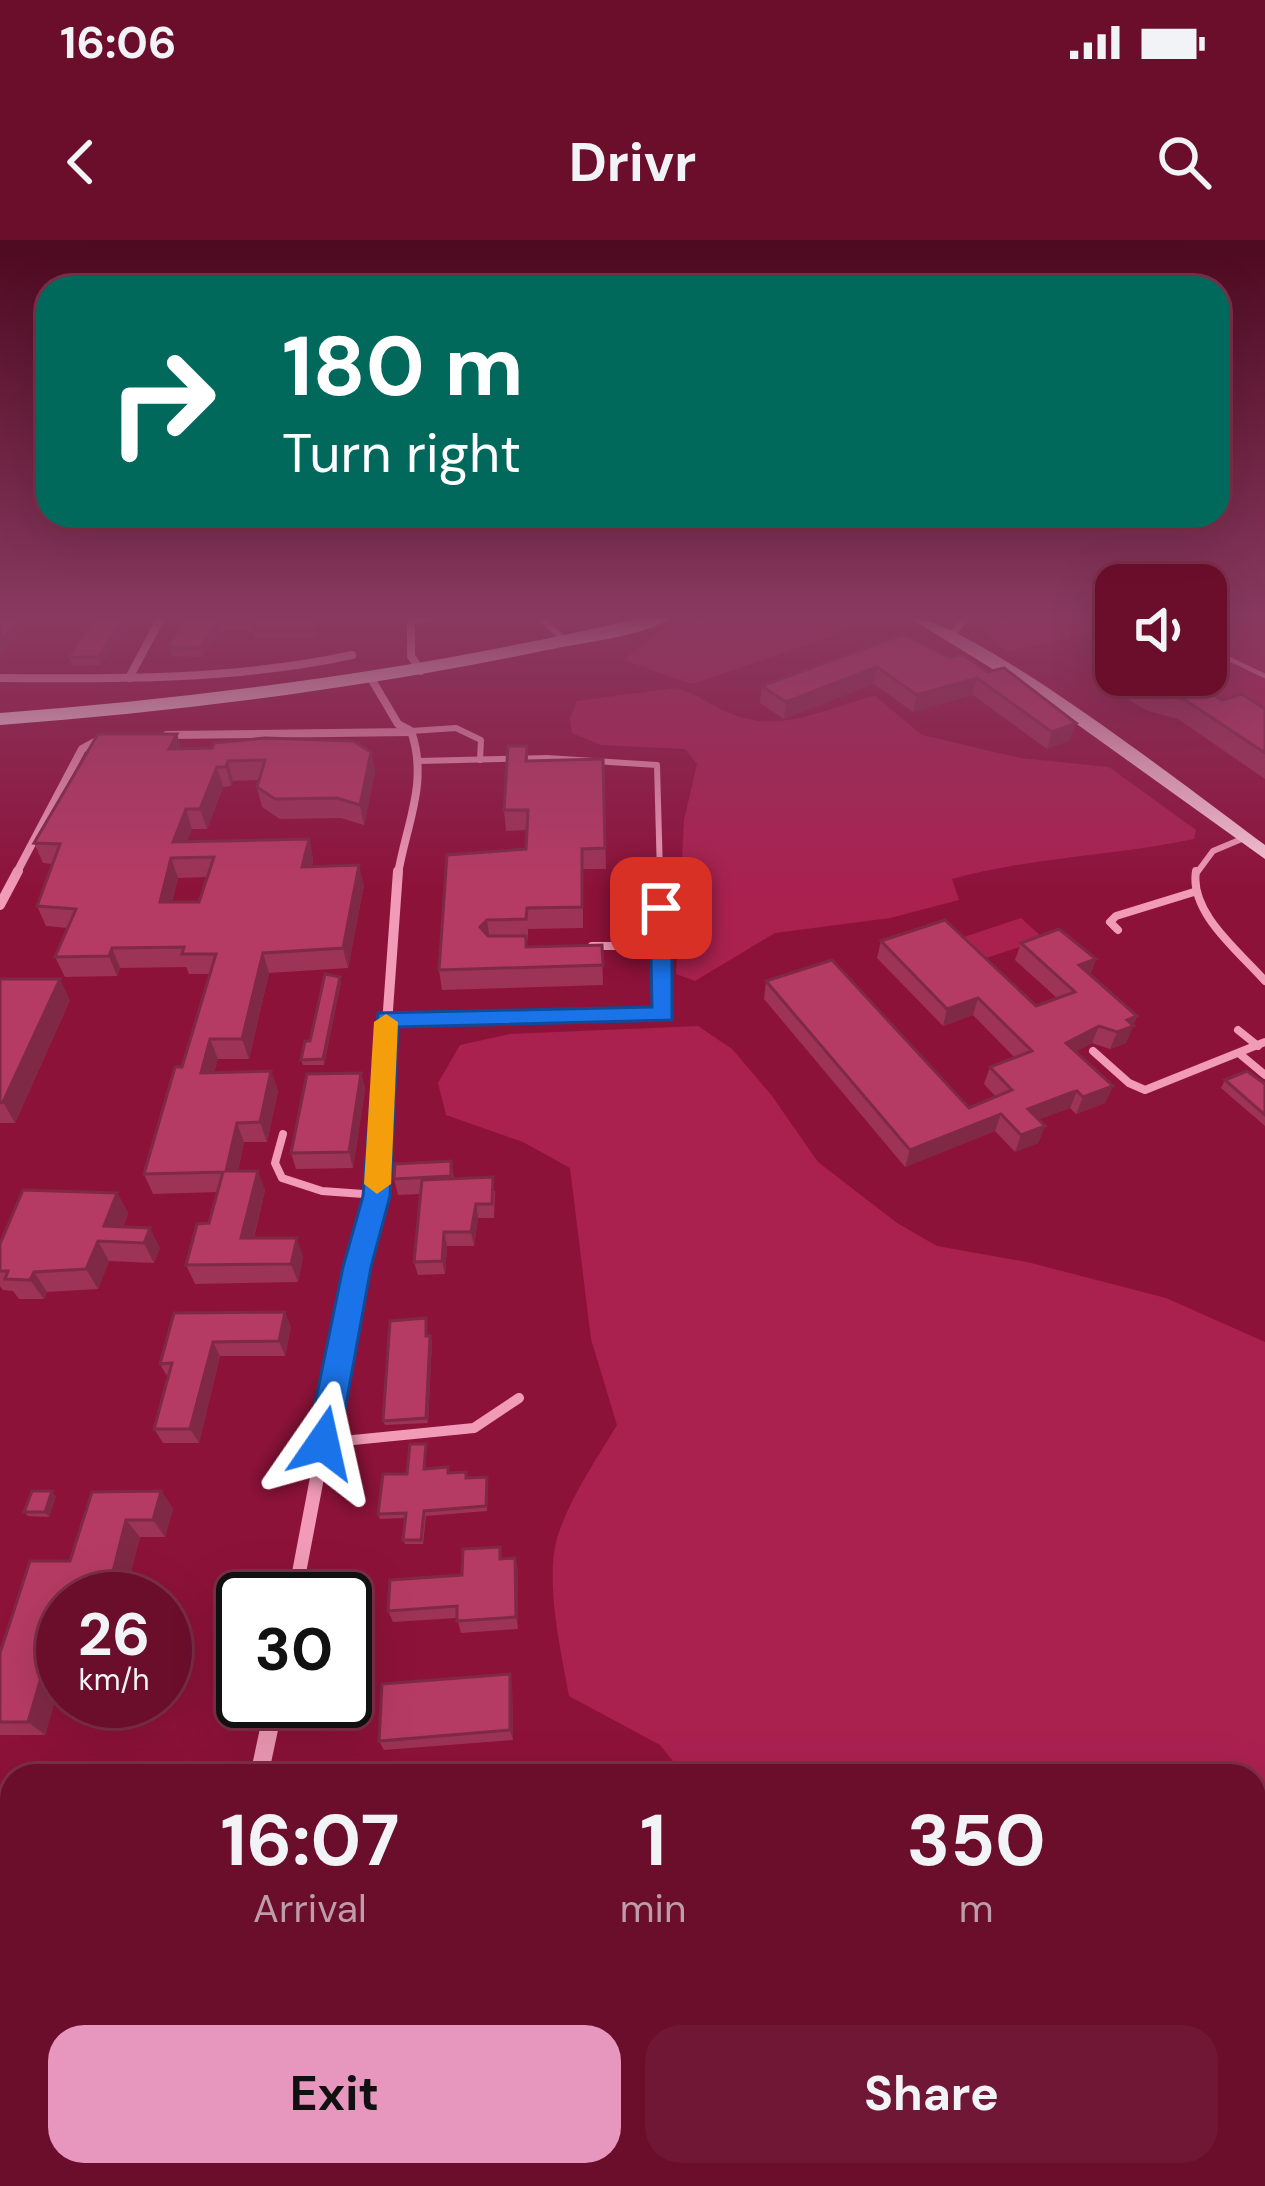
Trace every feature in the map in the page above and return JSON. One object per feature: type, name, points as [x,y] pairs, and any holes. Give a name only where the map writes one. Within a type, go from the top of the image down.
[{"type":"main road","points":[[0,719],[126,709]]},
{"type":"main road","points":[[1063,709],[1265,854]]},
{"type":"street","points":[[299,1572],[357,1267],[377,1196],[398,869],[410,831],[418,761],[411,731],[398,724],[389,709]]},
{"type":"street","points":[[143,735],[374,736],[411,731]]},
{"type":"street","points":[[0,905],[82,749],[96,739],[119,734]]},
{"type":"street","points":[[262,1764],[269,1728]]},
{"type":"lane","points":[[411,731],[470,730],[481,740],[480,760]]},
{"type":"lane","points":[[386,1019],[664,1014],[657,764],[418,761]]},
{"type":"lane","points":[[1244,838],[1218,846],[1201,859],[1192,877],[1194,892],[1265,981]]},
{"type":"lane","points":[[1118,930],[1110,922],[1116,916],[1194,892]]},
{"type":"lane","points":[[577,947],[662,946]]},
{"type":"lane","points":[[1238,1030],[1262,1044]]},
{"type":"lane","points":[[1093,1051],[1129,1083],[1145,1090],[1262,1044]]},
{"type":"lane","points":[[1241,1055],[1265,1075]]},
{"type":"lane","points":[[283,1134],[274,1168],[277,1176],[291,1184],[377,1196]]},
{"type":"lane","points":[[323,1443],[474,1428],[519,1398]]},
{"type":"shaded area","points":[[574,709],[721,709],[746,719],[783,721],[832,709],[890,709],[922,735],[1020,758],[1109,767],[1196,830],[1194,839],[952,879],[959,900],[890,918],[775,933],[695,981],[676,974],[684,820],[697,764],[685,749],[601,745],[572,733]]},
{"type":"shaded area","points":[[1237,709],[1265,709],[1265,728]]},
{"type":"shaded area","points":[[1021,918],[1044,939],[986,958],[964,937]]},
{"type":"shaded area","points":[[698,1026],[732,1049],[818,1162],[897,1223],[937,1246],[1027,1262],[1166,1298],[1265,1342],[1265,1764],[675,1764],[660,1745],[569,1696],[555,1615],[554,1553],[570,1506],[617,1425],[591,1339],[570,1168],[523,1142],[446,1115],[438,1083],[460,1045],[510,1034]]},
{"type":"building","points":[[1020,709],[1057,709],[1076,723],[1052,732]]},
{"type":"building","points":[[1198,709],[1265,709],[1265,753]]},
{"type":"building","points":[[98,734],[177,734],[169,749],[212,748],[214,743],[265,738],[353,741],[371,752],[360,805],[337,798],[275,799],[257,787],[265,760],[228,761],[226,767],[217,767],[200,809],[186,809],[173,842],[309,839],[302,867],[359,865],[343,948],[263,953],[242,1039],[210,1039],[201,1073],[271,1071],[260,1122],[237,1123],[226,1171],[258,1171],[241,1238],[297,1238],[291,1264],[186,1265],[197,1224],[209,1223],[223,1172],[144,1174],[175,1067],[182,1067],[216,954],[182,954],[184,947],[112,948],[109,956],[55,957],[76,909],[37,906],[60,844],[34,843]],"holes":[[[214,857],[199,902],[160,902],[171,858]]]},
{"type":"building","points":[[508,746],[527,746],[526,761],[603,759],[605,848],[582,849],[582,907],[527,908],[526,919],[487,920],[480,927],[488,936],[526,936],[526,947],[602,945],[603,965],[439,970],[447,855],[526,849],[528,810],[504,810]]},
{"type":"building","points":[[945,920],[1036,1006],[1075,992],[1021,943],[1059,929],[1096,959],[1079,965],[1137,1016],[1127,1020],[1134,1026],[1117,1032],[1099,1026],[1066,1043],[1113,1086],[1083,1097],[1077,1091],[1028,1109],[1045,1126],[1021,1135],[1001,1114],[910,1150],[766,981],[832,960],[969,1108],[1012,1090],[990,1067],[1032,1051],[978,998],[947,1009],[881,941]]},
{"type":"building","points":[[325,974],[340,977],[323,1059],[301,1060],[305,1041],[310,1041]]},
{"type":"building","points":[[0,979],[60,979],[0,1103]]},
{"type":"building","points":[[1247,1071],[1265,1084],[1265,1115],[1225,1080]]},
{"type":"building","points":[[361,1073],[349,1152],[291,1153],[307,1074]]},
{"type":"building","points":[[451,1161],[451,1176],[394,1179],[395,1164]]},
{"type":"building","points":[[493,1177],[492,1204],[476,1204],[471,1232],[444,1232],[442,1261],[414,1262],[422,1180]]},
{"type":"building","points":[[23,1190],[117,1193],[104,1226],[150,1228],[144,1243],[98,1241],[86,1269],[34,1272],[30,1280],[5,1279],[8,1271],[0,1271],[0,1244]]},
{"type":"building","points":[[285,1312],[279,1341],[213,1342],[190,1429],[154,1429],[172,1363],[160,1364],[174,1313]]},
{"type":"building","points":[[426,1318],[426,1336],[430,1336],[426,1418],[383,1421],[390,1321]]},
{"type":"building","points":[[410,1444],[426,1444],[424,1469],[448,1467],[448,1473],[466,1472],[466,1478],[487,1477],[486,1506],[424,1511],[421,1540],[403,1540],[406,1513],[378,1514],[383,1474],[407,1474]]},
{"type":"building","points":[[32,1491],[52,1491],[45,1512],[24,1512]]},
{"type":"building","points":[[161,1491],[153,1520],[126,1520],[113,1572],[36,1572],[36,1695],[28,1722],[0,1722],[0,1653],[30,1561],[70,1561],[92,1492]]},
{"type":"building","points":[[500,1547],[500,1559],[515,1558],[516,1617],[457,1621],[457,1606],[388,1611],[390,1580],[462,1575],[463,1549]]},
{"type":"building","points":[[510,1674],[510,1730],[379,1741],[382,1684]]},
{"type":"slow traffic","points":[[377,1184],[386,1022]]},
{"type":"route","points":[[323,1443],[357,1267],[377,1196],[386,1019],[664,1014],[661,908]]}]
